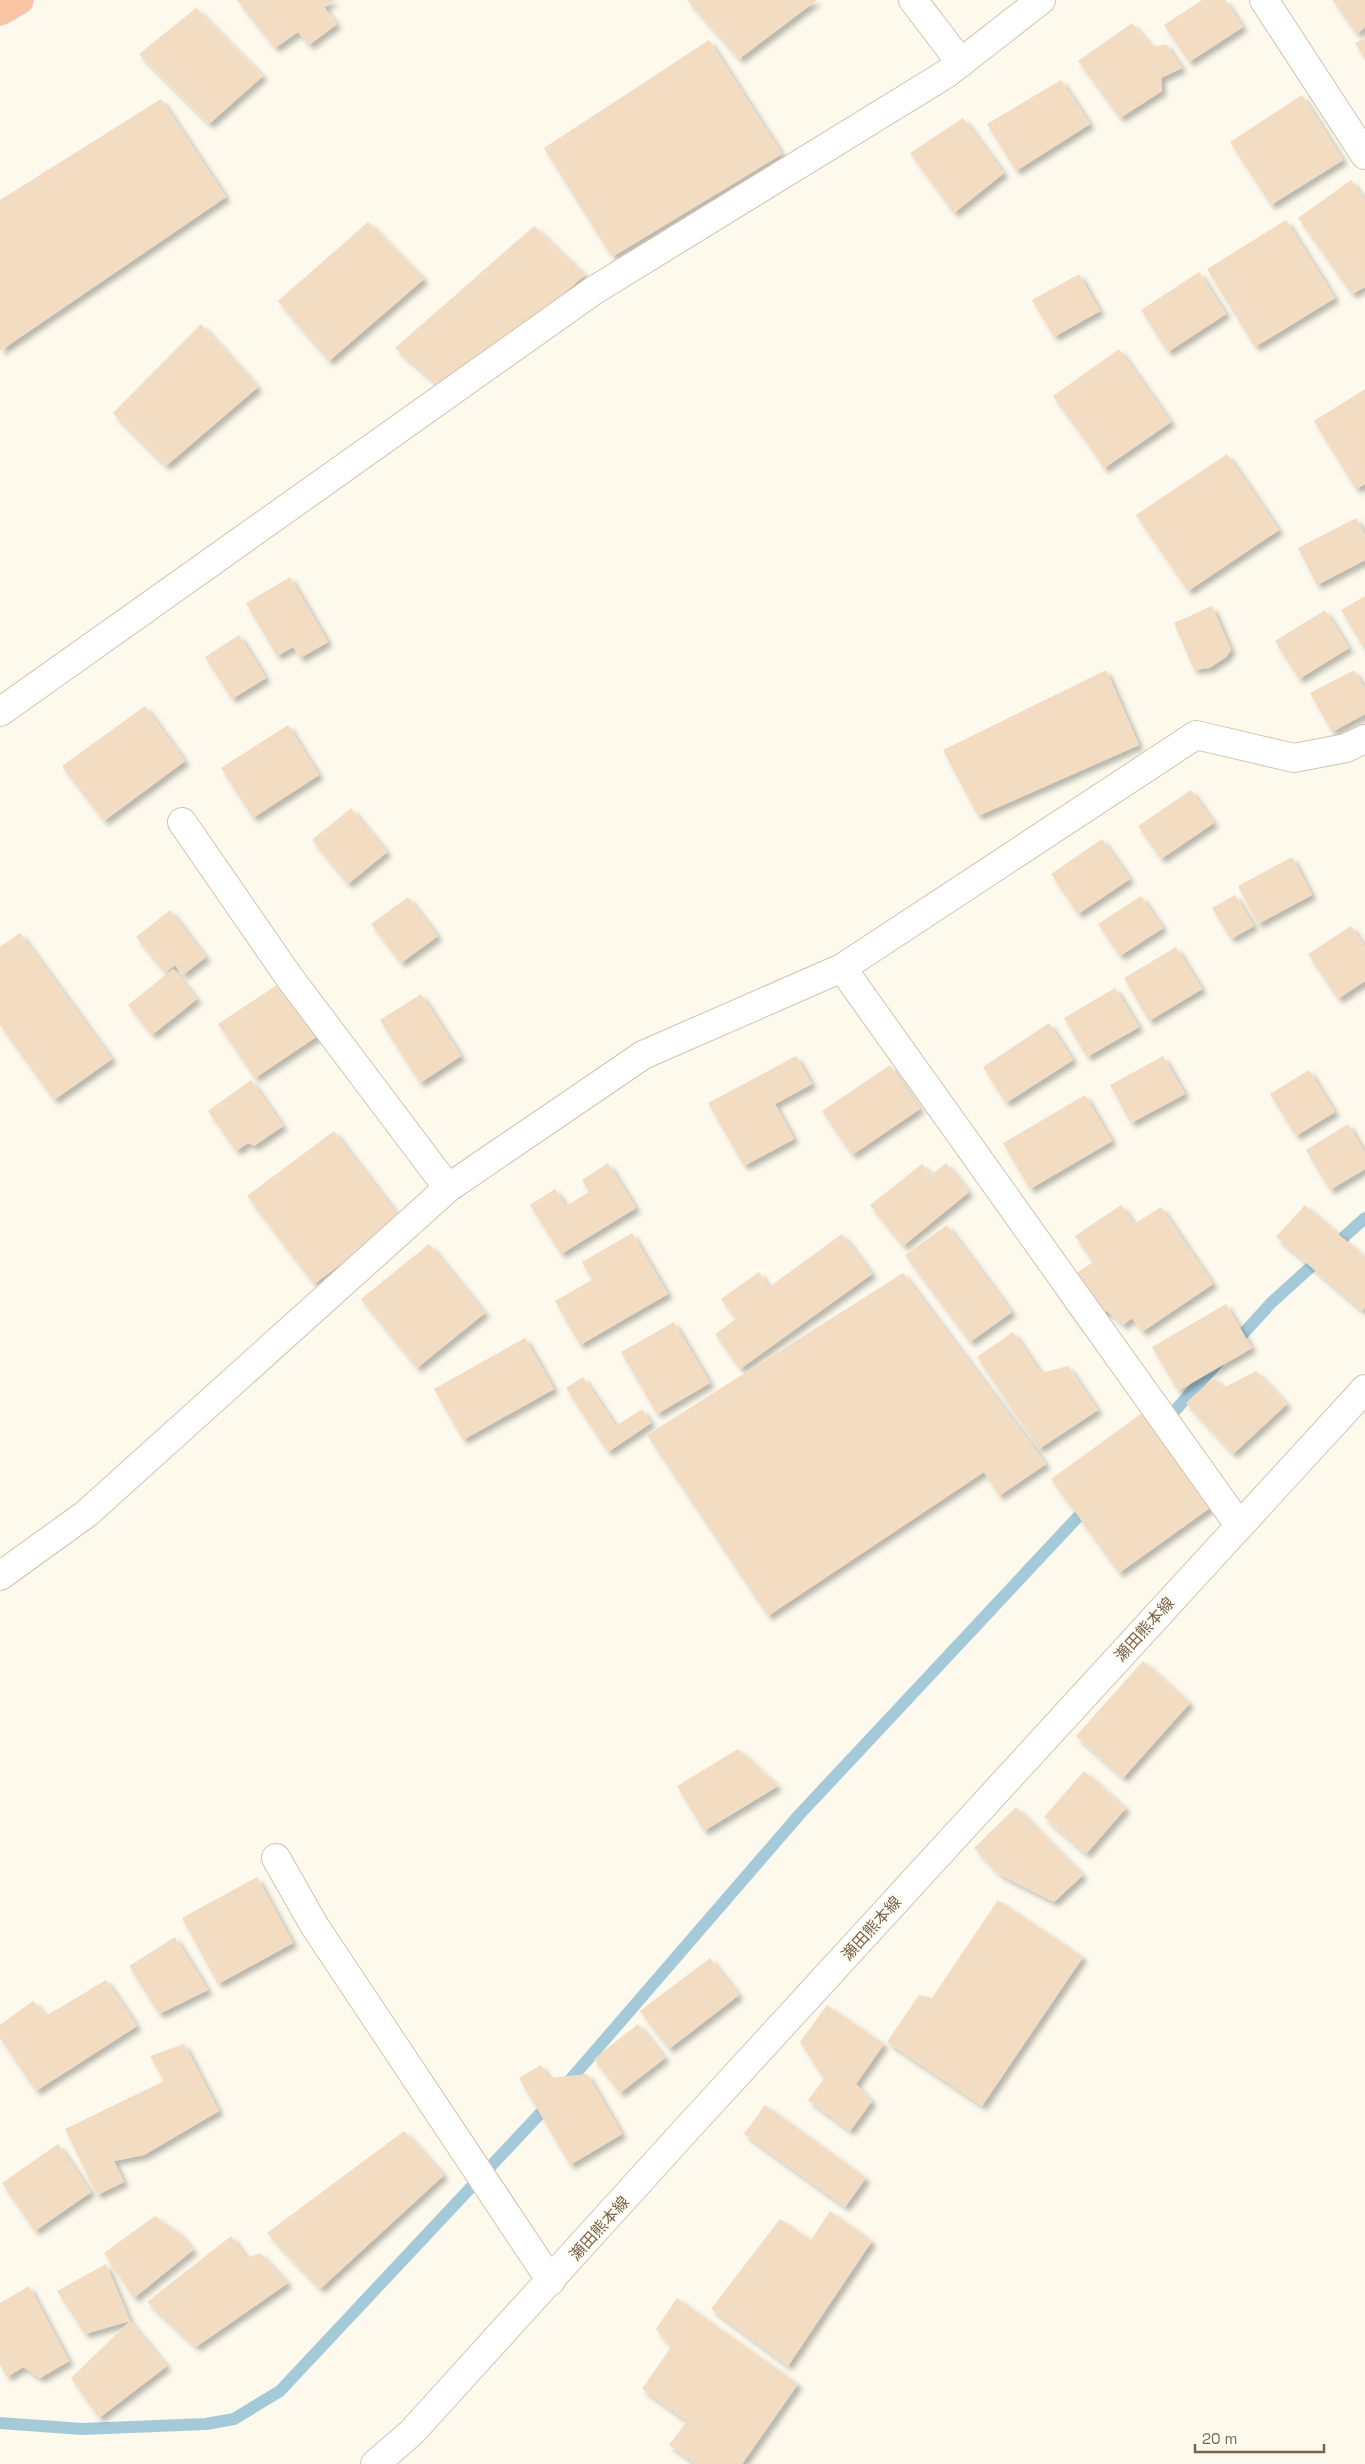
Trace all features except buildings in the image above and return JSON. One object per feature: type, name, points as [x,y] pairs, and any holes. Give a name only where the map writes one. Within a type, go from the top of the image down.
[{"type":"highway","points":[[0,11],[19,0]]},
{"type":"street","points":[[913,0],[961,63]]},
{"type":"street","points":[[0,712],[593,291],[946,74],[1042,0]]},
{"type":"street","points":[[1264,0],[1365,155]]},
{"type":"street","points":[[0,1576],[86,1514],[448,1188],[643,1055],[842,968],[1196,735],[1294,758],[1346,748],[1365,739]]},
{"type":"street","points":[[182,822],[289,977],[448,1188]]},
{"type":"street","points":[[842,968],[1239,1525]]},
{"type":"street","name":"瀬田熊本線","points":[[375,2464],[412,2432],[551,2282],[685,2131],[1365,1389]]},
{"type":"street","points":[[276,1858],[314,1925],[551,2282]]},
{"type":"waterway","points":[[1232,1346],[1272,1302],[1365,1218]]},
{"type":"waterway","points":[[1164,1423],[1219,1361]]},
{"type":"waterway","points":[[564,2087],[799,1815],[1090,1504]]},
{"type":"waterway","points":[[0,2423],[82,2429],[206,2424],[234,2419],[280,2391],[551,2102]]}]
